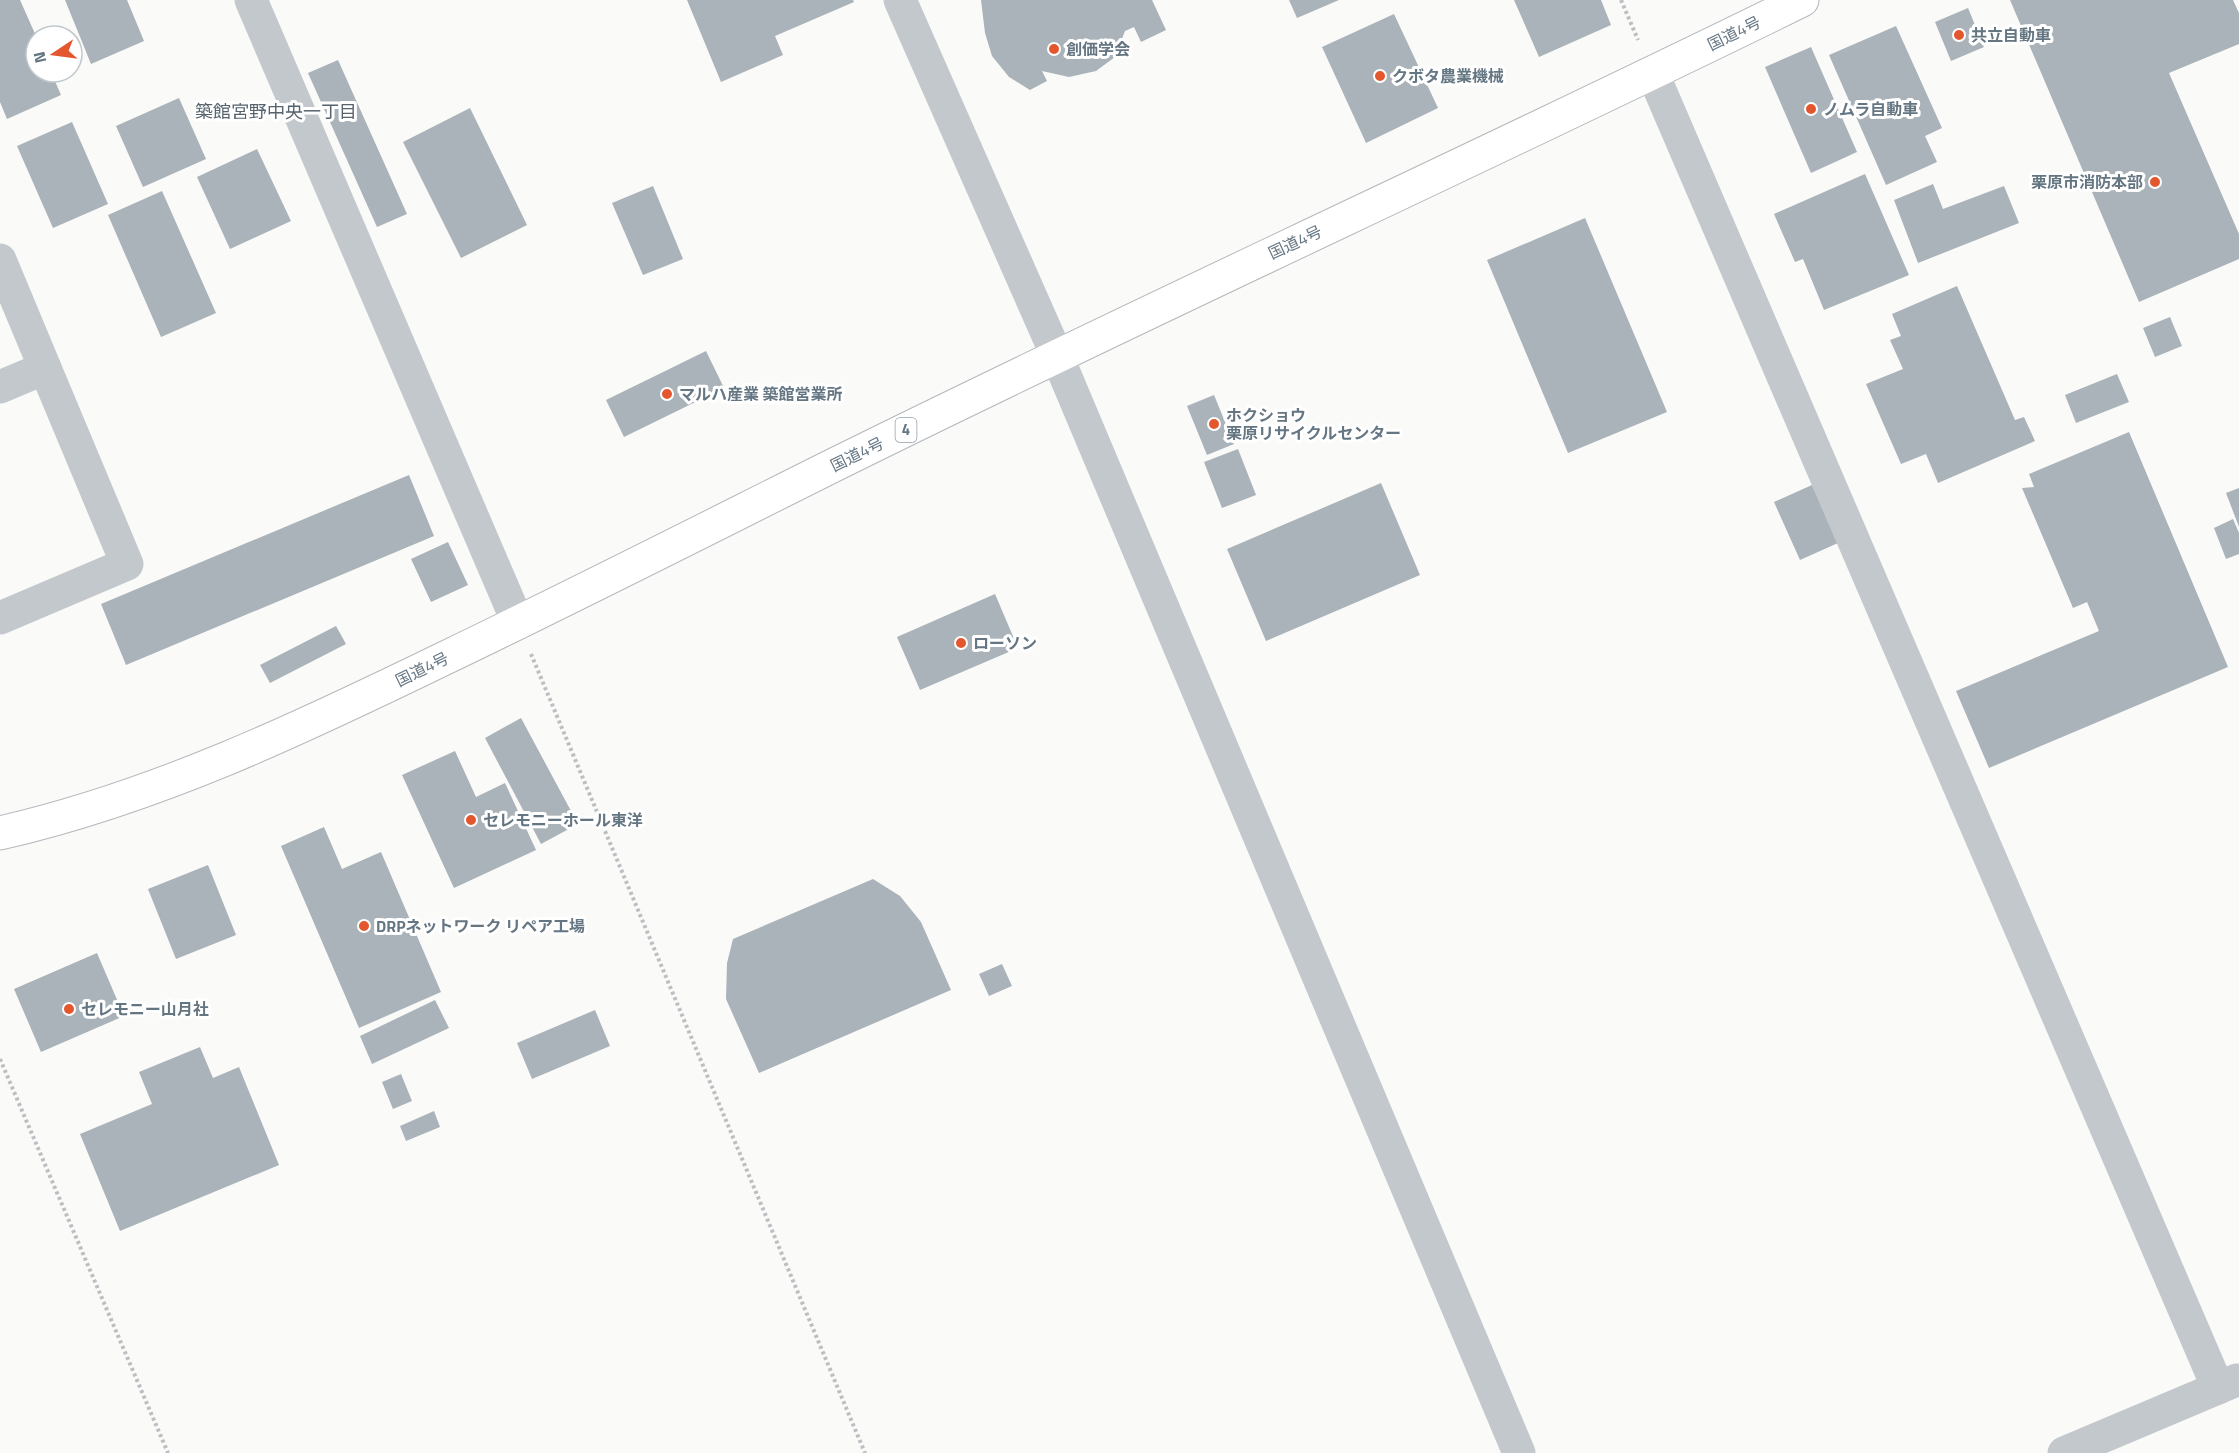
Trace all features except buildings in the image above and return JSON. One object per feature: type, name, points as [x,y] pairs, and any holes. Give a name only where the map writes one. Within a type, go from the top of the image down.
[{"type":"highway","name":"国道4号","points":[[0,833],[40,824],[181,778],[327,715],[1057,356],[1653,74],[1802,0]]},
{"type":"street","points":[[251,0],[518,623]]},
{"type":"street","points":[[900,0],[1057,356],[1519,1453]]},
{"type":"street","points":[[1653,74],[2229,1384],[2064,1453]]},
{"type":"street","points":[[0,260],[127,564],[0,618]]},
{"type":"street","points":[[0,387],[45,368]]},
{"type":"path","points":[[1621,0],[1653,74]]},
{"type":"path","points":[[518,623],[865,1453]]},
{"type":"path","points":[[0,1059],[168,1453]]},
{"type":"place","name":"共立自動車","points":[[1959,35]]},
{"type":"place","name":"創価学会","points":[[1054,49]]},
{"type":"place","name":"クボタ農業機械","points":[[1380,76]]},
{"type":"place","name":"ノムラ自動車","points":[[1811,109]]},
{"type":"place","name":"栗原市消防本部","points":[[2155,182]]},
{"type":"place","name":"マルハ産業 築館営業所","points":[[667,394]]},
{"type":"place","name":"ホクショウ 栗原リサイクルセンター","points":[[1214,424]]},
{"type":"place","name":"ローソン","points":[[961,643]]},
{"type":"place","name":"セレモニーホール東洋","points":[[471,820]]},
{"type":"place","name":"DRPネットワーク リペア工場","points":[[364,926]]},
{"type":"place","name":"セレモニー山月社","points":[[69,1009]]},
{"type":"district","name":"築館宮野中央一丁目","points":[[276,112]]}]
